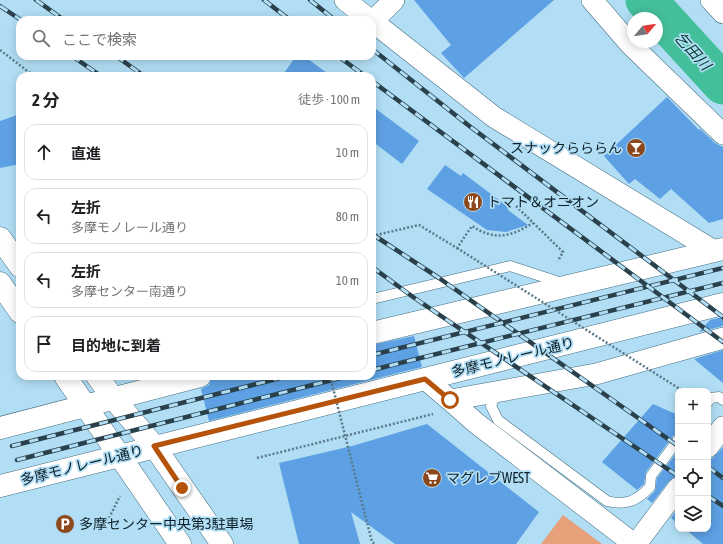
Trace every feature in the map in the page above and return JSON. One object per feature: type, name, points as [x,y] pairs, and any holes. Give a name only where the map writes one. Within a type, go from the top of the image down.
[{"type":"main road","points":[[0,238],[16,260]]},
{"type":"main road","points":[[376,332],[719,250]]},
{"type":"main road","points":[[0,283],[16,306]]},
{"type":"main road","name":"多摩モノレール通り","points":[[0,486],[723,304]]},
{"type":"main road","points":[[68,380],[180,544]]},
{"type":"main road","points":[[100,380],[113,398],[154,446],[222,544]]},
{"type":"main road","points":[[0,428],[184,380]]},
{"type":"street","points":[[345,0],[366,16]]},
{"type":"street","points":[[376,17],[394,0]]},
{"type":"street","points":[[592,0],[630,44],[723,134]]},
{"type":"street","points":[[711,0],[723,13]]},
{"type":"street","points":[[376,24],[494,117],[719,250]]},
{"type":"street","points":[[450,400],[596,374],[723,338]]},
{"type":"street","points":[[425,379],[476,423],[635,544],[675,492]]},
{"type":"street","points":[[711,443],[723,427]]},
{"type":"lane","points":[[376,297],[510,266],[571,286]]},
{"type":"lane","points":[[496,393],[491,406],[498,420],[607,501],[624,503],[641,497],[650,487],[651,476],[675,444]]},
{"type":"lane","points":[[711,398],[719,397],[723,400]]},
{"type":"path","points":[[0,50],[29,72]]},
{"type":"path","points":[[516,206],[563,252],[558,261]]},
{"type":"path","points":[[457,248],[472,226],[484,234],[507,235],[519,232],[533,223]]},
{"type":"path","points":[[376,235],[419,225],[678,388]]},
{"type":"path","points":[[331,380],[372,542],[375,544]]},
{"type":"path","points":[[257,458],[425,416]]},
{"type":"path","points":[[109,518],[120,495]]},
{"type":"shaded area","points":[[563,515],[602,544],[541,544]]},
{"type":"building","points":[[414,0],[554,0],[464,78],[441,53],[451,45]]},
{"type":"building","points":[[293,60],[309,60],[326,72],[285,72]]},
{"type":"building","points":[[667,97],[699,130],[700,129],[715,143],[723,147],[723,219],[709,223],[671,189],[660,199],[635,179],[629,184],[604,156]]},
{"type":"building","points":[[376,109],[419,141],[402,164],[376,144]]},
{"type":"building","points":[[16,115],[16,165],[0,168],[0,121]]},
{"type":"building","points":[[445,165],[461,176],[463,173],[507,206],[508,210],[528,225],[506,232],[487,230],[427,189]]},
{"type":"building","points":[[723,317],[723,326],[699,332],[710,320]]},
{"type":"building","points":[[414,336],[422,367],[376,379],[376,344]]},
{"type":"building","points":[[723,350],[723,383],[694,359]]},
{"type":"building","points":[[211,380],[371,380],[209,421],[201,389],[209,385]]},
{"type":"building","points":[[653,404],[675,414],[675,435],[646,472],[644,484],[637,490],[602,462]]},
{"type":"building","name":"マグレブWEST","points":[[427,424],[539,512],[516,544],[395,544],[351,512],[360,544],[299,544],[279,463],[352,446]]},
{"type":"building","points":[[723,447],[723,544],[703,544],[689,532],[711,532],[711,458]]},
{"type":"building","points":[[675,455],[675,478],[669,481],[652,503],[647,499],[655,491],[657,478]]},
{"type":"building","points":[[675,512],[675,521],[671,518]]},
{"type":"waterway","name":"乞田川","points":[[646,0],[723,84]]},
{"type":"railway","points":[[36,0],[58,16]]},
{"type":"railway","points":[[264,0],[285,16]]},
{"type":"railway","points":[[310,0],[330,16]]},
{"type":"railway","points":[[0,6],[16,17]]},
{"type":"railway","points":[[376,52],[468,125],[723,317]]},
{"type":"railway","points":[[78,60],[95,72]]},
{"type":"railway","points":[[122,60],[138,72]]},
{"type":"railway","points":[[343,60],[360,72]]},
{"type":"railway","points":[[376,84],[723,342]]},
{"type":"railway","points":[[376,237],[439,278],[675,444]]},
{"type":"railway","points":[[376,354],[723,268]]},
{"type":"railway","points":[[376,270],[413,297],[675,474]]},
{"type":"railway","points":[[376,369],[723,283]]},
{"type":"railway","points":[[12,446],[272,380]]},
{"type":"railway","points":[[17,460],[332,380]]},
{"type":"railway","points":[[711,469],[723,478]]},
{"type":"railway","points":[[711,498],[723,506]]},
{"type":"place","name":"スナックらららん","points":[[636,148]]},
{"type":"place","name":"トマト＆オニオン","points":[[473,202]]},
{"type":"place","name":"マグレブWEST","points":[[432,478]]},
{"type":"place","name":"多摩センター中央第3駐車場","points":[[65,524]]},
{"type":"route","points":[[182,488],[154,446],[425,379],[450,400]]}]
